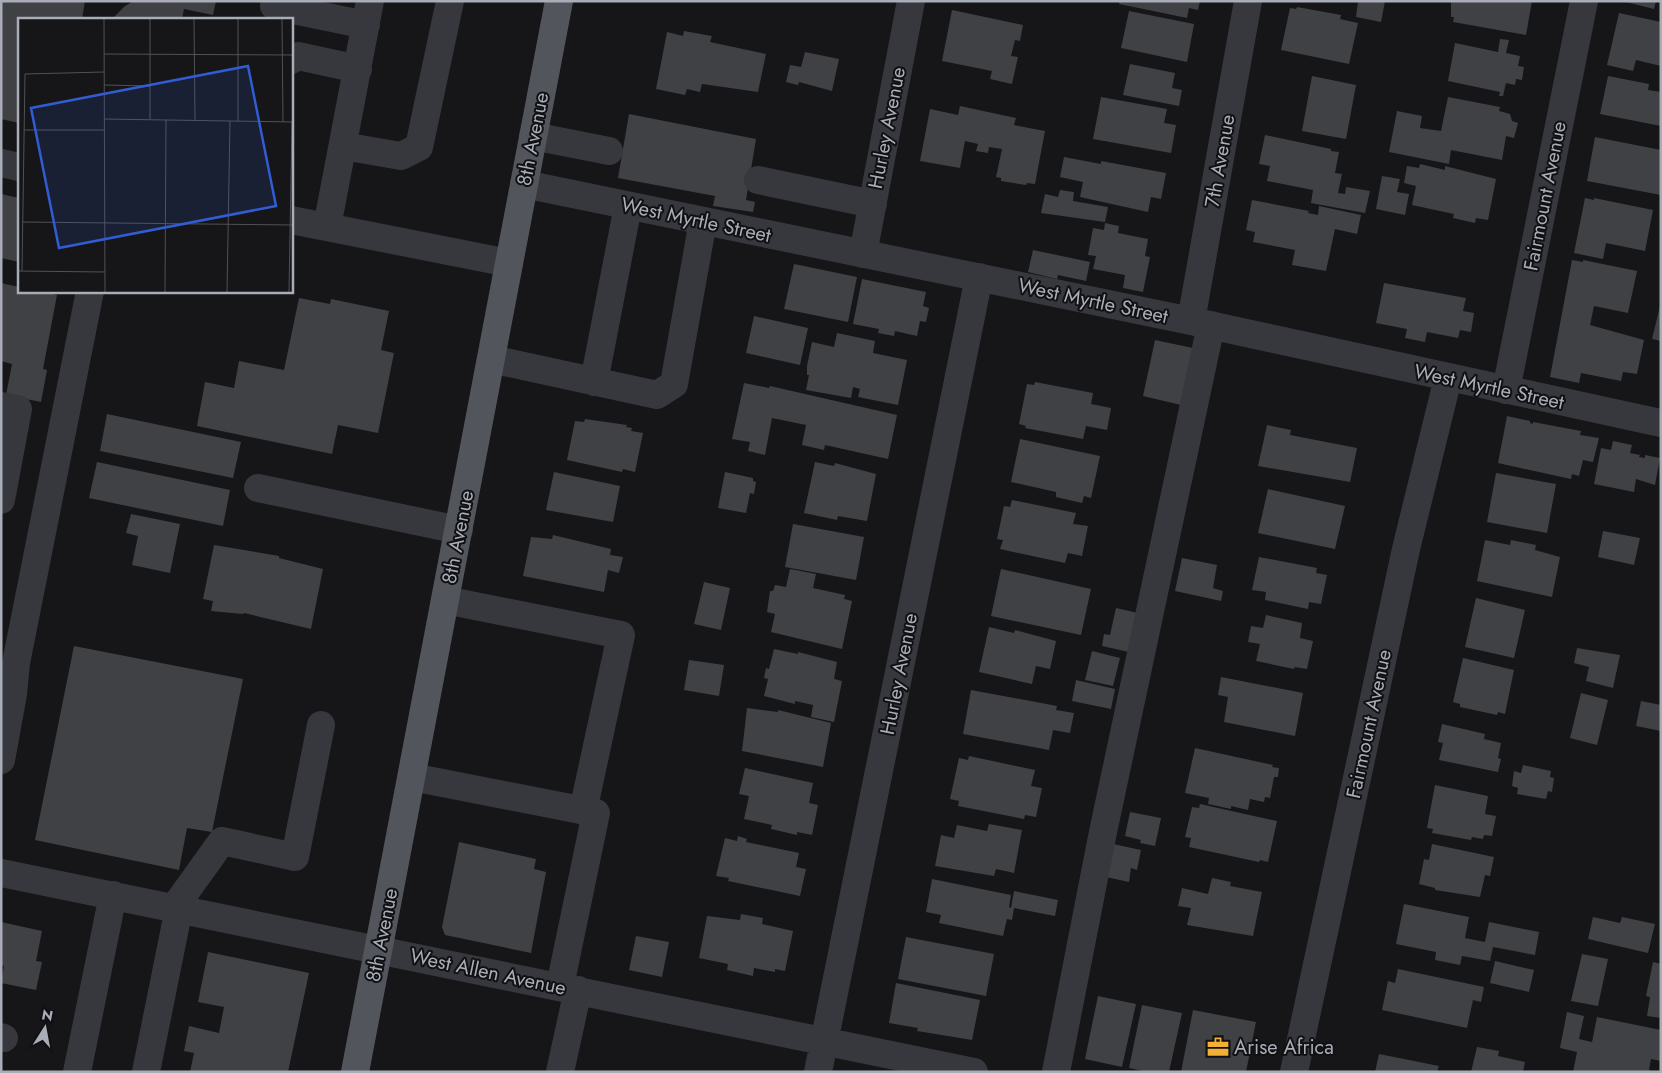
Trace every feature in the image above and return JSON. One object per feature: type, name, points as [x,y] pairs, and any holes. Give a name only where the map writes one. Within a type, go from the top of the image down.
[{"type":"main road","name":"8th Avenue","points":[[355,1072],[380,949],[559,1]]},
{"type":"street","points":[[275,1],[274,6],[368,13],[327,227]]},
{"type":"street","points":[[343,146],[402,156],[419,147],[450,1]]},
{"type":"street","name":"7th Avenue","points":[[1056,1072],[1104,832],[1201,323],[1248,1]]},
{"type":"street","name":"Fairmount Avenue","points":[[1506,390],[1584,1]]},
{"type":"street","name":"Hurley Avenue","points":[[863,254],[906,2]]},
{"type":"street","points":[[292,59],[298,56],[358,70]]},
{"type":"street","points":[[533,136],[609,151]]},
{"type":"street","points":[[1,163],[18,167]]},
{"type":"street","points":[[758,180],[873,204]]},
{"type":"street","name":"West Myrtle Street","points":[[524,184],[1201,323],[1661,424]]},
{"type":"street","points":[[594,382],[628,206]]},
{"type":"street","points":[[292,220],[509,263]]},
{"type":"street","points":[[491,359],[658,396],[674,384],[703,221]]},
{"type":"street","name":"Hurley Avenue","points":[[818,1072],[979,277]]},
{"type":"street","points":[[1,760],[7,692],[16,663],[90,292]]},
{"type":"street","name":"Fairmount Avenue","points":[[1294,1072],[1406,550],[1448,378]]},
{"type":"street","points":[[1,406],[18,409],[1,500]]},
{"type":"street","points":[[258,488],[459,530]]},
{"type":"street","points":[[445,600],[621,635],[583,811]]},
{"type":"street","points":[[146,1072],[177,908],[222,841],[294,857],[321,725]]},
{"type":"street","points":[[412,777],[596,813],[569,988],[560,1072]]},
{"type":"street","name":"West Allen Avenue","points":[[1,873],[974,1072]]},
{"type":"street","points":[[77,1072],[113,895]]},
{"type":"building","points":[[1,1],[85,1],[82,18],[18,18],[18,123],[1,119]]},
{"type":"building","points":[[134,1],[216,1],[213,15],[184,9],[182,18],[113,18],[125,6]]},
{"type":"building","points":[[1120,1],[1200,1],[1198,10],[1189,8],[1187,18],[1119,4]]},
{"type":"building","points":[[1358,1],[1385,1],[1381,22],[1356,17]]},
{"type":"building","points":[[1451,1],[1532,1],[1526,35],[1453,22],[1454,17],[1451,17]]},
{"type":"building","points":[[1622,1],[1656,1],[1654,9]]},
{"type":"building","points":[[1297,7],[1341,15],[1340,19],[1358,23],[1349,64],[1281,50],[1290,8],[1296,9]]},
{"type":"building","points":[[952,10],[1023,25],[1020,41],[1015,40],[1011,56],[1018,57],[1012,84],[990,79],[992,71],[942,61]]},
{"type":"building","points":[[1129,11],[1194,24],[1187,62],[1121,48]]},
{"type":"building","points":[[1619,13],[1661,22],[1661,66],[1636,60],[1633,71],[1607,65]]},
{"type":"building","points":[[684,31],[712,36],[710,42],[766,54],[758,92],[702,84],[700,92],[687,89],[685,95],[656,89],[667,32],[683,36]]},
{"type":"building","points":[[1500,39],[1509,40],[1506,53],[1520,56],[1518,66],[1524,67],[1522,80],[1516,79],[1515,85],[1506,83],[1503,96],[1499,96],[1500,92],[1448,81],[1455,43],[1498,52]]},
{"type":"building","points":[[805,52],[839,59],[832,91],[799,82],[798,85],[786,82],[790,65],[801,67]]},
{"type":"building","points":[[1130,64],[1175,73],[1172,88],[1182,90],[1179,106],[1123,95]]},
{"type":"building","points":[[1312,76],[1356,85],[1346,139],[1302,131]]},
{"type":"building","points":[[1608,76],[1649,84],[1648,90],[1661,92],[1661,126],[1600,114]]},
{"type":"building","points":[[1101,97],[1167,109],[1164,123],[1176,125],[1171,153],[1093,139]]},
{"type":"building","points":[[1448,97],[1500,107],[1499,111],[1510,114],[1512,121],[1518,123],[1514,138],[1506,136],[1502,160],[1451,150],[1449,164],[1389,152],[1397,111],[1422,116],[1420,128],[1441,131]]},
{"type":"building","points":[[960,106],[1016,118],[1014,125],[1045,131],[1035,184],[1027,183],[1026,185],[1001,181],[1001,178],[996,177],[1002,149],[989,147],[988,153],[976,151],[978,144],[965,141],[960,168],[920,161],[930,109],[958,115]]},
{"type":"building","points":[[629,114],[756,139],[746,200],[755,202],[753,212],[713,206],[715,196],[618,178]]},
{"type":"building","points":[[1265,135],[1339,152],[1335,173],[1342,174],[1338,193],[1345,194],[1346,187],[1370,191],[1365,213],[1311,203],[1313,190],[1267,181],[1270,166],[1259,164]]},
{"type":"building","points":[[1595,137],[1661,150],[1661,195],[1587,181]]},
{"type":"building","points":[[1064,157],[1101,164],[1101,161],[1166,173],[1161,199],[1151,197],[1148,212],[1080,197],[1083,182],[1060,177]]},
{"type":"building","points":[[1420,164],[1445,170],[1445,166],[1496,179],[1488,220],[1476,218],[1475,223],[1453,218],[1454,214],[1412,205],[1416,186],[1404,183],[1407,166],[1419,168]]},
{"type":"building","points":[[1382,176],[1400,179],[1397,192],[1409,194],[1405,215],[1376,209]]},
{"type":"building","points":[[1060,190],[1074,192],[1073,201],[1108,207],[1105,222],[1041,213],[1045,194],[1058,197]]},
{"type":"building","points":[[1,194],[18,198],[18,262],[1,258]]},
{"type":"building","points":[[1585,198],[1594,200],[1594,198],[1653,210],[1645,251],[1606,243],[1603,259],[1574,253]]},
{"type":"building","points":[[1252,200],[1309,211],[1308,213],[1318,215],[1319,206],[1361,215],[1357,234],[1335,229],[1326,271],[1292,265],[1295,250],[1253,242],[1255,232],[1246,230]]},
{"type":"building","points":[[1105,223],[1119,226],[1118,233],[1148,239],[1145,256],[1150,257],[1143,292],[1123,288],[1125,275],[1093,269],[1096,256],[1088,255],[1093,228],[1104,230]]},
{"type":"building","points":[[1033,250],[1090,262],[1086,281],[1058,275],[1057,279],[1028,272]]},
{"type":"building","points":[[1572,260],[1583,262],[1583,260],[1637,271],[1628,313],[1594,306],[1590,325],[1644,340],[1637,374],[1623,372],[1621,381],[1581,373],[1579,383],[1550,377]]},
{"type":"building","points":[[794,264],[857,277],[848,322],[784,309]]},
{"type":"building","points":[[862,279],[926,292],[923,306],[929,308],[926,322],[920,321],[917,336],[895,331],[894,336],[878,333],[879,329],[853,324]]},
{"type":"building","points":[[1,283],[18,287],[18,292],[44,292],[57,295],[43,369],[47,370],[41,402],[6,395],[12,364],[1,361]]},
{"type":"building","points":[[1384,283],[1466,298],[1463,311],[1474,313],[1471,332],[1460,330],[1458,338],[1427,332],[1425,342],[1405,338],[1407,329],[1376,323]]},
{"type":"building","points":[[299,298],[330,304],[331,299],[389,311],[381,350],[394,353],[378,433],[338,425],[332,454],[197,426],[205,382],[234,388],[239,361],[284,370]]},
{"type":"building","points":[[1661,302],[1661,341],[1652,339]]},
{"type":"building","points":[[754,316],[808,328],[800,365],[746,353]]},
{"type":"building","points":[[837,333],[875,341],[873,353],[907,360],[898,405],[858,397],[860,389],[853,387],[851,398],[806,390],[809,375],[807,375],[807,366],[812,342],[834,347]]},
{"type":"building","points":[[1155,340],[1193,348],[1181,405],[1143,396]]},
{"type":"building","points":[[1035,382],[1093,393],[1091,404],[1111,408],[1107,430],[1086,426],[1083,439],[1025,428],[1026,426],[1019,424],[1027,384],[1034,385]]},
{"type":"building","points":[[744,383],[769,388],[770,386],[897,415],[888,459],[825,445],[824,450],[802,445],[806,425],[772,418],[765,455],[748,451],[750,442],[732,439]]},
{"type":"building","points":[[107,414],[241,442],[233,478],[100,451]]},
{"type":"building","points":[[1507,416],[1530,421],[1533,424],[1533,422],[1581,431],[1580,435],[1599,438],[1593,462],[1583,460],[1579,476],[1572,474],[1571,479],[1498,463]]},
{"type":"building","points":[[585,419],[627,425],[626,427],[632,428],[631,431],[643,433],[635,472],[623,469],[622,472],[567,460],[575,421],[584,422]]},
{"type":"building","points":[[1267,425],[1291,430],[1290,435],[1357,448],[1350,482],[1258,466]]},
{"type":"building","points":[[1020,439],[1100,456],[1091,498],[1084,496],[1082,503],[1056,497],[1056,492],[1011,482]]},
{"type":"building","points":[[1613,441],[1632,445],[1630,453],[1640,455],[1639,457],[1645,458],[1645,455],[1660,458],[1655,485],[1636,479],[1634,492],[1594,484],[1601,448],[1611,450]]},
{"type":"building","points":[[97,462],[230,490],[223,526],[89,498]]},
{"type":"building","points":[[815,462],[834,466],[835,463],[876,474],[867,521],[838,516],[837,520],[804,513]]},
{"type":"building","points":[[554,472],[620,486],[613,522],[546,510]]},
{"type":"building","points":[[725,472],[753,478],[753,481],[756,482],[754,494],[750,493],[746,513],[718,508]]},
{"type":"building","points":[[1496,473],[1556,484],[1547,533],[1487,522]]},
{"type":"building","points":[[1268,489],[1345,506],[1335,549],[1258,533]]},
{"type":"building","points":[[1012,500],[1076,513],[1073,524],[1088,526],[1082,556],[1068,553],[1065,563],[1000,549],[1003,540],[997,539],[1004,506],[1010,507]]},
{"type":"building","points":[[131,514],[180,524],[170,573],[132,565],[138,536],[126,533]]},
{"type":"building","points":[[793,524],[864,537],[856,580],[785,567]]},
{"type":"building","points":[[1603,531],[1640,538],[1634,565],[1598,557]]},
{"type":"building","points":[[553,535],[611,549],[610,555],[623,557],[619,573],[608,570],[604,592],[523,576],[531,537],[552,539]]},
{"type":"building","points":[[1485,540],[1510,545],[1511,540],[1536,545],[1535,550],[1560,557],[1552,597],[1477,581]]},
{"type":"building","points":[[214,545],[279,556],[279,558],[323,569],[311,629],[244,613],[211,611],[213,601],[203,599]]},
{"type":"building","points":[[1259,557],[1317,568],[1316,573],[1327,575],[1321,604],[1309,602],[1308,609],[1265,600],[1266,592],[1252,590]]},
{"type":"building","points":[[1182,558],[1217,565],[1213,588],[1223,591],[1221,601],[1175,591]]},
{"type":"building","points":[[790,569],[816,574],[813,588],[845,595],[844,599],[852,601],[842,649],[771,632],[775,614],[767,612],[770,591],[773,591],[775,585],[786,587]]},
{"type":"building","points":[[1001,569],[1091,589],[1081,635],[991,616]]},
{"type":"building","points":[[704,582],[730,588],[721,630],[694,624]]},
{"type":"building","points":[[1476,598],[1525,610],[1514,658],[1465,647]]},
{"type":"building","points":[[1116,608],[1138,613],[1129,652],[1102,646],[1104,634],[1110,635]]},
{"type":"building","points":[[1266,615],[1302,623],[1300,638],[1313,641],[1307,669],[1295,667],[1294,669],[1256,661],[1260,644],[1248,642],[1251,626],[1263,628]]},
{"type":"building","points":[[989,627],[1014,633],[1015,630],[1056,641],[1050,669],[1036,666],[1032,684],[979,672]]},
{"type":"building","points":[[74,646],[243,679],[212,832],[187,828],[179,870],[35,840]]},
{"type":"building","points":[[1577,648],[1620,655],[1613,688],[1586,681],[1589,667],[1574,663]]},
{"type":"building","points":[[774,649],[798,654],[798,652],[837,662],[834,679],[842,681],[834,722],[811,717],[813,705],[795,701],[795,704],[764,696],[768,679],[764,678],[766,668],[769,669]]},
{"type":"building","points":[[1092,651],[1120,658],[1113,686],[1085,680]]},
{"type":"building","points":[[1463,658],[1514,670],[1505,714],[1498,712],[1497,715],[1460,707],[1460,704],[1453,702]]},
{"type":"building","points":[[689,660],[724,665],[719,696],[684,690]]},
{"type":"building","points":[[1221,677],[1303,693],[1295,736],[1224,722],[1228,697],[1218,695]]},
{"type":"building","points":[[1076,680],[1115,689],[1111,709],[1072,701]]},
{"type":"building","points":[[971,690],[1057,706],[1056,710],[1074,713],[1070,733],[1053,730],[1049,750],[963,734]]},
{"type":"building","points":[[1581,693],[1608,700],[1597,745],[1570,738]]},
{"type":"building","points":[[1641,701],[1661,705],[1661,731],[1636,726]]},
{"type":"building","points":[[747,708],[778,712],[778,710],[831,723],[823,767],[742,751]]},
{"type":"building","points":[[1442,724],[1485,734],[1484,739],[1501,743],[1498,758],[1501,759],[1498,772],[1439,760],[1443,743],[1438,742]]},
{"type":"building","points":[[1195,748],[1273,765],[1272,767],[1279,768],[1278,777],[1274,777],[1270,798],[1265,797],[1264,802],[1250,799],[1248,810],[1231,806],[1231,809],[1208,804],[1209,798],[1185,793]]},
{"type":"building","points":[[969,756],[1035,770],[1031,786],[1042,788],[1036,817],[1025,815],[1024,819],[958,806],[959,801],[950,799],[959,758],[968,760]]},
{"type":"building","points":[[1523,765],[1551,771],[1550,777],[1554,778],[1552,792],[1548,791],[1546,799],[1517,794],[1518,788],[1512,786],[1514,771],[1521,773]]},
{"type":"building","points":[[745,768],[813,783],[809,803],[818,805],[812,835],[797,832],[797,835],[771,829],[772,825],[744,819],[749,796],[739,794]]},
{"type":"building","points":[[1435,785],[1488,796],[1485,814],[1496,816],[1492,836],[1484,835],[1483,839],[1472,837],[1471,840],[1432,833],[1433,829],[1427,828]]},
{"type":"building","points":[[1200,804],[1277,821],[1268,862],[1260,860],[1259,862],[1189,847],[1191,838],[1185,837],[1192,807],[1199,808]]},
{"type":"building","points":[[1130,812],[1161,818],[1155,846],[1140,843],[1141,840],[1125,836]]},
{"type":"building","points":[[989,824],[1022,830],[1014,873],[996,869],[994,876],[935,866],[941,835],[954,838],[957,825],[987,831]]},
{"type":"building","points":[[738,836],[747,839],[746,842],[799,853],[796,867],[806,869],[800,896],[728,881],[729,878],[716,876],[725,838],[737,841]]},
{"type":"building","points":[[459,842],[536,859],[534,869],[546,872],[531,953],[445,935],[442,927]]},
{"type":"building","points":[[1113,844],[1141,850],[1137,870],[1131,868],[1129,882],[1106,877]]},
{"type":"building","points":[[1432,844],[1494,857],[1490,876],[1485,875],[1480,897],[1435,890],[1435,888],[1419,884],[1424,859],[1429,860]]},
{"type":"building","points":[[1212,878],[1231,882],[1230,886],[1262,892],[1253,936],[1187,925],[1191,908],[1178,906],[1182,888],[1208,894]]},
{"type":"building","points":[[932,879],[1011,895],[1009,907],[1011,908],[1014,891],[1058,900],[1055,916],[1014,908],[1012,920],[1007,919],[1003,936],[939,923],[941,915],[926,912]]},
{"type":"building","points":[[1404,904],[1469,917],[1465,938],[1485,942],[1489,922],[1539,932],[1535,955],[1493,947],[1490,961],[1462,956],[1460,965],[1435,960],[1436,952],[1396,944]]},
{"type":"building","points":[[741,914],[763,918],[762,924],[793,931],[785,971],[775,969],[775,972],[754,968],[753,976],[727,970],[728,964],[699,958],[707,916],[740,920]]},
{"type":"building","points":[[1593,917],[1620,923],[1622,917],[1655,924],[1648,953],[1588,939]]},
{"type":"building","points":[[1,922],[42,931],[36,961],[42,962],[36,990],[1,983],[4,966],[1,965]]},
{"type":"building","points":[[636,936],[669,942],[662,977],[629,970]]},
{"type":"building","points":[[906,937],[994,954],[986,996],[898,979]]},
{"type":"building","points":[[208,952],[309,973],[288,1072],[190,1072],[194,1053],[184,1051],[189,1026],[219,1033],[224,1007],[198,1002]]},
{"type":"building","points":[[1582,954],[1608,959],[1598,1006],[1571,1001]]},
{"type":"building","points":[[1495,961],[1534,970],[1529,992],[1490,983]]},
{"type":"building","points":[[1653,962],[1661,964],[1661,1018],[1647,1016],[1650,997],[1646,996]]},
{"type":"building","points":[[1398,969],[1484,987],[1481,1002],[1473,1000],[1467,1028],[1382,1010],[1388,981],[1395,983]]},
{"type":"building","points":[[896,983],[980,1000],[972,1040],[917,1031],[918,1028],[889,1023]]},
{"type":"building","points":[[1098,996],[1136,1004],[1122,1067],[1085,1059]]},
{"type":"building","points":[[1142,1005],[1182,1013],[1169,1072],[1148,1072],[1129,1068]]},
{"type":"building","name":"Arise Africa","points":[[1193,1010],[1256,1022],[1246,1072],[1181,1072]]},
{"type":"building","points":[[1567,1012],[1584,1016],[1579,1039],[1592,1042],[1597,1017],[1661,1030],[1661,1061],[1651,1059],[1649,1070],[1654,1072],[1573,1072],[1577,1052],[1560,1048]]},
{"type":"building","points":[[1477,1047],[1499,1051],[1498,1056],[1525,1062],[1523,1072],[1471,1072]]},
{"type":"building","points":[[1379,1054],[1439,1066],[1437,1072],[1375,1072]]},
{"type":"place","name":"Arise Africa","points":[[1218,1047]]}]
